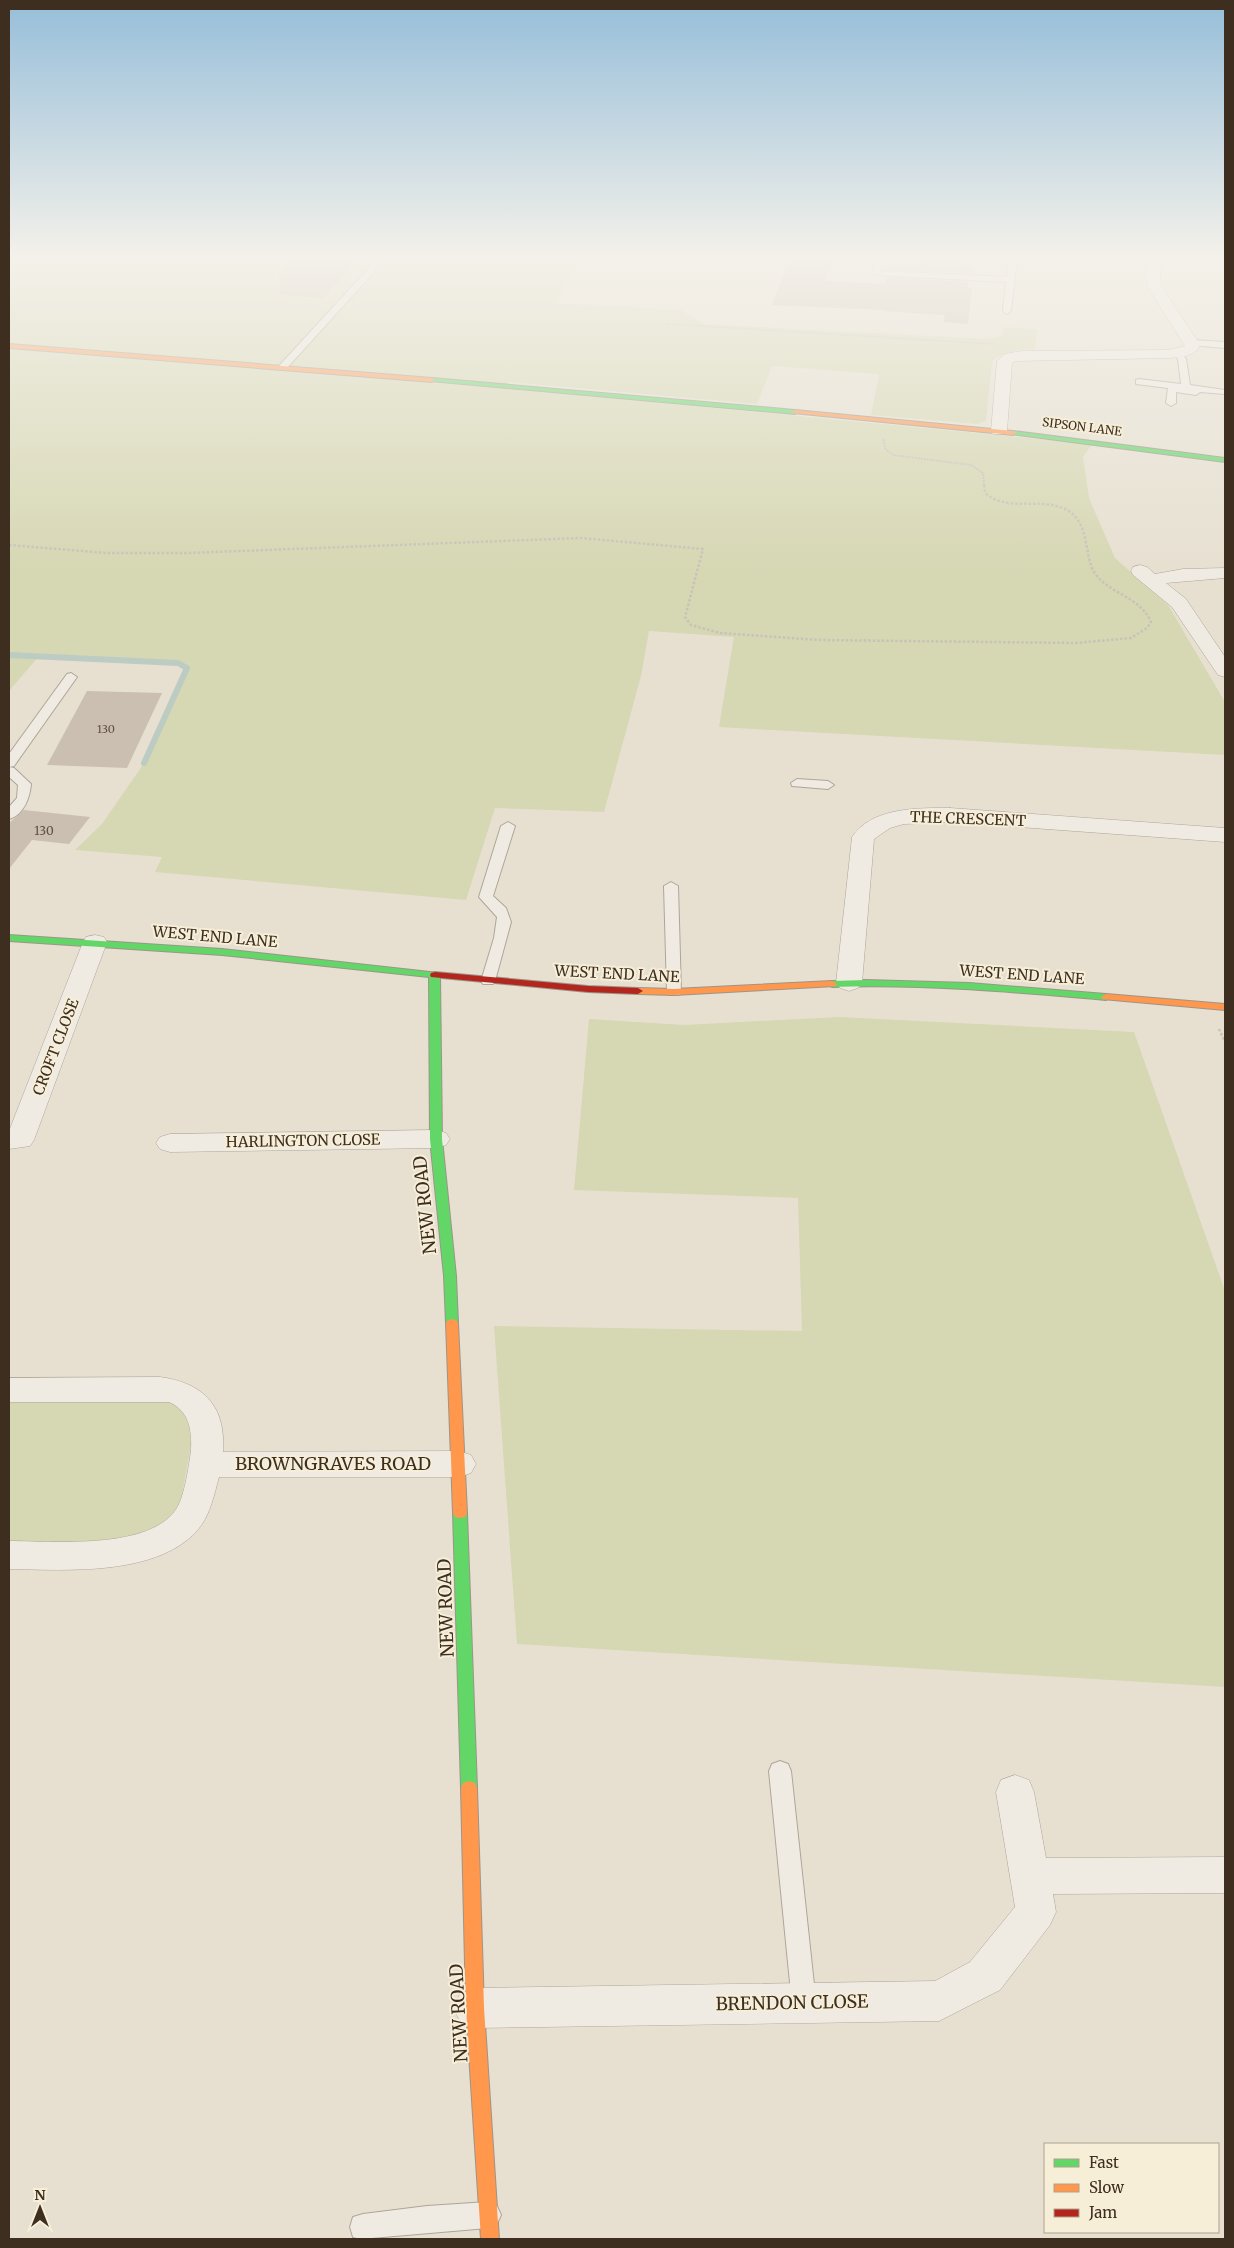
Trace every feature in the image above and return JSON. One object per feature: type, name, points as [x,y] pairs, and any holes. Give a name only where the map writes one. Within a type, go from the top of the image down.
[{"type":"street","name":"SIPSON LANE","points":[[194,361],[580,392],[999,431],[1225,460]]},
{"type":"street","points":[[999,431],[1005,361]]},
{"type":"street","points":[[1225,574],[1146,575],[1180,603],[1225,670]]},
{"type":"street","name":"THE CRESCENT","points":[[849,983],[863,837],[872,828],[886,821],[917,815],[950,816],[1225,835]]},
{"type":"street","name":"WEST END LANE","points":[[9,938],[96,942],[339,962],[488,981],[674,992],[849,983],[987,987],[1225,1007]]},
{"type":"street","name":"CROFT CLOSE","points":[[9,1140],[20,1140],[96,942]]},
{"type":"street","name":"NEW ROAD","points":[[434,975],[436,1139],[450,1276],[459,1464],[475,2008],[490,2227]]},
{"type":"street","name":"HARLINGTON CLOSE","points":[[170,1143],[436,1139]]},
{"type":"street","points":[[9,1390],[160,1388],[171,1390],[194,1402],[202,1414],[206,1426],[206,1464],[194,1507],[180,1526],[163,1538],[121,1554],[9,1555]]},
{"type":"street","name":"BROWNGRAVES ROAD","points":[[206,1464],[459,1464]]},
{"type":"street","name":"BRENDON CLOSE","points":[[475,2008],[939,2001],[985,1976],[1036,1912],[1016,1792]]},
{"type":"street","points":[[1030,1876],[1225,1875]]},
{"type":"lane","points":[[282,368],[289,361]]},
{"type":"lane","points":[[1182,361],[1186,388]]},
{"type":"lane","points":[[1139,382],[1224,394]]},
{"type":"lane","points":[[1171,403],[1172,389],[1202,397],[1224,394]]},
{"type":"lane","points":[[9,763],[71,677]]},
{"type":"lane","points":[[9,771],[29,789],[9,815]]},
{"type":"lane","points":[[797,783],[828,785]]},
{"type":"lane","points":[[488,981],[504,927],[504,917],[497,905],[486,897],[508,826]]},
{"type":"lane","points":[[671,886],[674,992]]},
{"type":"lane","points":[[780,1771],[804,2003]]},
{"type":"lane","points":[[363,2227],[427,2219],[490,2227]]},
{"type":"path","points":[[9,545],[107,553],[188,553],[581,538],[703,549],[685,617],[691,625],[720,633],[819,640],[1076,643],[1131,638],[1147,628],[1151,622],[1150,616],[1143,608],[1101,580],[1094,572],[1089,548],[1074,515],[1056,506],[1000,502],[991,499],[985,493],[983,473],[979,469],[971,465],[893,455],[886,450],[883,434]]},
{"type":"green space","points":[[9,361],[993,361],[986,421],[978,424],[871,415],[879,374],[772,366],[757,404],[508,382],[504,388],[1092,444],[1083,457],[1089,498],[1115,558],[1168,605],[1225,702],[1225,755],[719,727],[734,637],[649,631],[641,676],[604,812],[495,808],[466,900],[155,872],[162,857],[75,850],[102,824],[144,763],[187,668],[178,663],[39,656],[9,691]]},
{"type":"green space","points":[[839,1017],[1134,1032],[1225,1291],[1225,1687],[517,1644],[494,1326],[802,1331],[798,1198],[574,1190],[589,1019],[684,1025]]},
{"type":"green space","points":[[9,1402],[173,1402],[188,1417],[193,1433],[181,1501],[173,1513],[160,1525],[122,1542],[9,1543]]},
{"type":"building","points":[[87,691],[162,693],[127,768],[47,765]]},
{"type":"building","points":[[24,810],[90,817],[69,844],[32,840],[9,869],[9,823]]},
{"type":"waterway","points":[[9,655],[178,663],[187,668],[144,763]]},
{"type":"traffic: fast","points":[[432,380],[795,412]]},
{"type":"traffic: fast","points":[[1013,433],[1225,460]]},
{"type":"traffic: fast","points":[[9,938],[222,952],[435,975]]},
{"type":"traffic: fast","points":[[434,975],[436,1139],[450,1276],[452,1323]]},
{"type":"traffic: fast","points":[[832,984],[935,984],[1106,997]]},
{"type":"traffic: fast","points":[[460,1513],[469,1788]]},
{"type":"traffic: slow","points":[[194,361],[432,380]]},
{"type":"traffic: slow","points":[[795,412],[1013,433]]},
{"type":"traffic: slow","points":[[638,991],[674,992],[832,984]]},
{"type":"traffic: slow","points":[[1106,997],[1225,1007]]},
{"type":"traffic: slow","points":[[452,1323],[460,1513]]},
{"type":"traffic: slow","points":[[469,1788],[475,2008],[490,2239]]},
{"type":"traffic: jam","points":[[435,975],[588,989],[638,991]]}]
